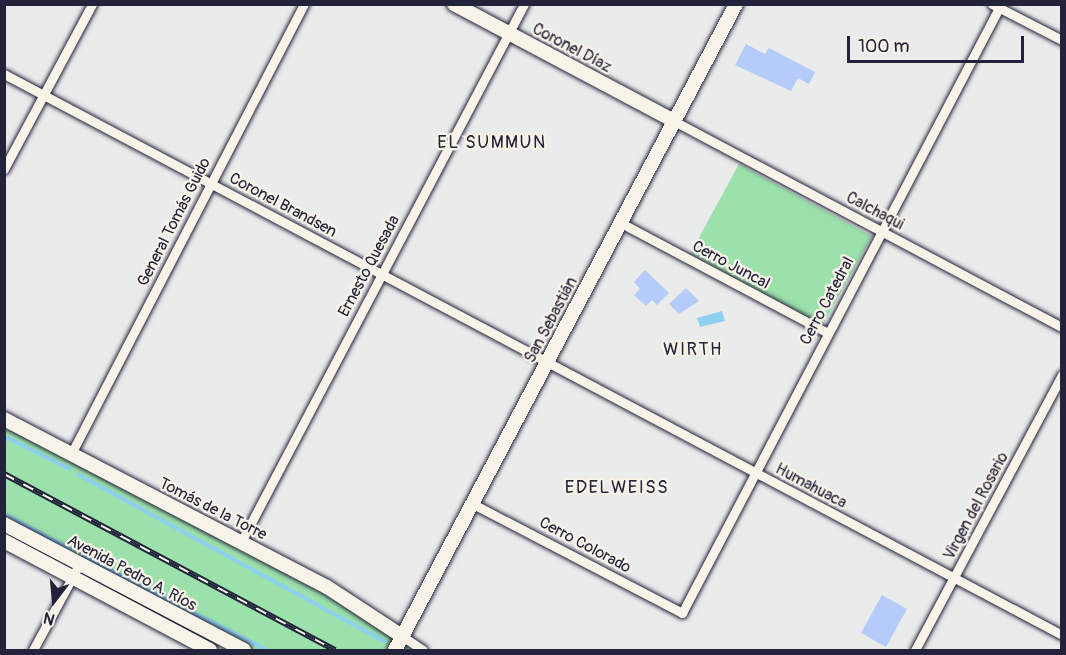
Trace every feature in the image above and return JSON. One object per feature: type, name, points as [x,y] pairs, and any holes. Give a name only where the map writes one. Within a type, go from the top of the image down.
[{"type":"main road","name":"Coronel Díaz","points":[[454,4],[674,122]]},
{"type":"main road","name":"San Sebastián","points":[[395,651],[736,4]]},
{"type":"main road","name":"Tomás de la Torre","points":[[4,419],[327,587],[402,636]]},
{"type":"main road","name":"Avenida Pedro A. Ríos","points":[[4,524],[80,563],[219,645],[244,651]]},
{"type":"main road","name":"Avenida Pedro A. Ríos","points":[[4,541],[210,651]]},
{"type":"street","points":[[4,169],[92,4]]},
{"type":"street","name":"General Tomás Guido","points":[[71,454],[304,4]]},
{"type":"street","name":"Ernesto Quesada","points":[[241,542],[524,4]]},
{"type":"street","points":[[998,6],[1062,40]]},
{"type":"street","name":"Cerro Catedral","points":[[682,613],[998,6]]},
{"type":"street","name":"Coronel Brandsen","points":[[4,74],[547,362]]},
{"type":"street","name":"Calchaqui","points":[[674,122],[1062,327]]},
{"type":"street","name":"Cerro Juncal","points":[[621,223],[828,333]]},
{"type":"street","name":"Humahuaca","points":[[547,362],[1062,635]]},
{"type":"street","name":"Virgen del Rosario","points":[[915,651],[1062,375]]},
{"type":"street","name":"Cerro Colorado","points":[[473,504],[682,613]]},
{"type":"street","points":[[33,651],[80,563]]},
{"type":"street","points":[[402,636],[423,651]]},
{"type":"green space","points":[[739,164],[872,236],[825,321],[817,322],[690,254]]},
{"type":"green space","points":[[4,419],[327,587],[423,650],[244,650],[5,524]]},
{"type":"green space","points":[[84,572],[202,634],[204,637],[80,576]]},
{"type":"water","points":[[722,311],[725,321],[700,327],[697,318]]},
{"type":"building","points":[[746,44],[765,54],[769,48],[815,72],[809,84],[798,78],[791,91],[735,65]]},
{"type":"building","points":[[645,270],[669,293],[657,305],[652,300],[646,306],[634,295],[640,289],[634,282]]},
{"type":"building","points":[[686,288],[699,301],[679,314],[669,304]]},
{"type":"building","points":[[882,595],[907,609],[886,647],[861,633]]},
{"type":"waterway","points":[[4,436],[69,469]]},
{"type":"waterway","points":[[79,475],[384,641]]},
{"type":"waterway","points":[[4,514],[70,549]]},
{"type":"waterway","points":[[81,555],[267,650]]},
{"type":"railway","points":[[4,474],[335,650]]},
{"type":"district","name":"EL SUMMUN","points":[[492,143]]},
{"type":"district","name":"WIRTH","points":[[693,350]]},
{"type":"district","name":"EDELWEISS","points":[[617,488]]}]
